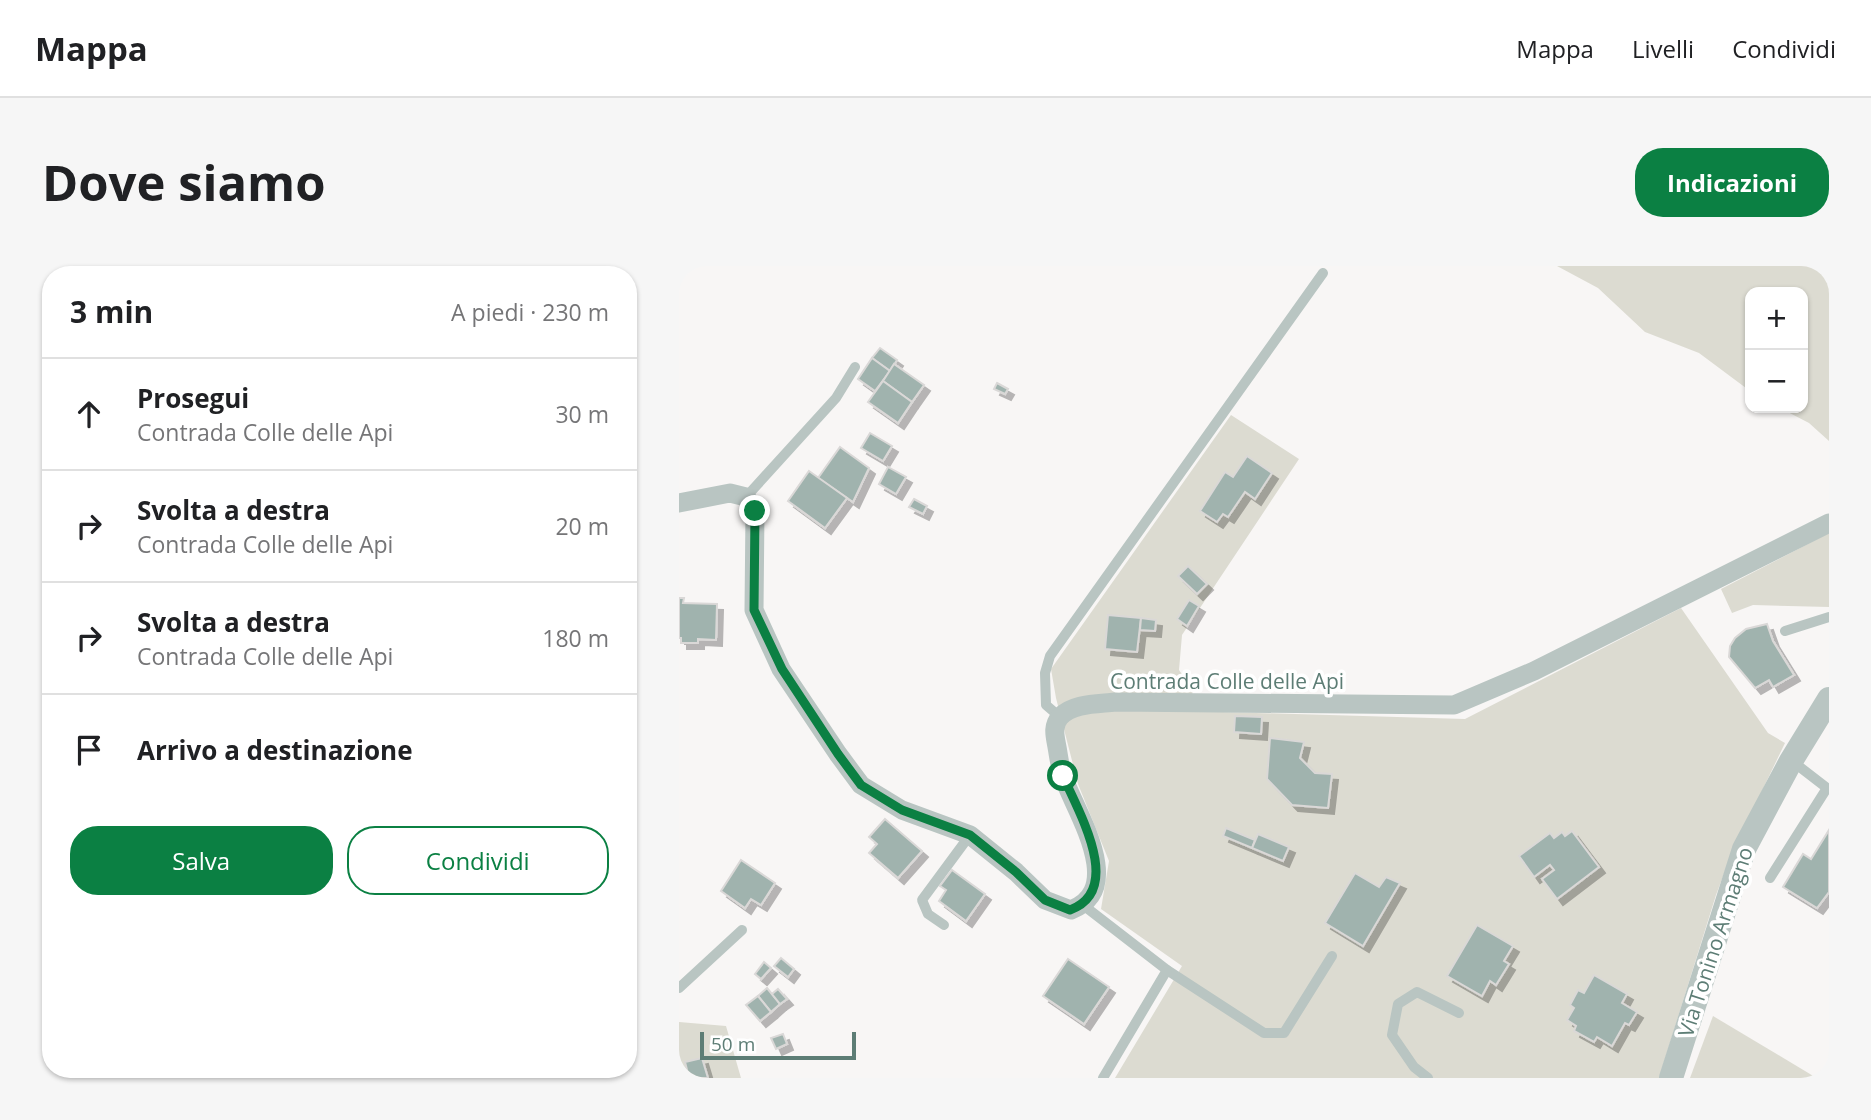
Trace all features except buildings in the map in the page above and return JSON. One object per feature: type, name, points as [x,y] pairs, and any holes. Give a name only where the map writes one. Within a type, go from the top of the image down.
[{"type":"street","points":[[679,503],[730,493],[746,498],[755,511],[757,527],[753,563],[754,610],[782,669],[861,785],[902,810],[970,835],[1016,872],[1045,900],[1070,910],[1083,905],[1093,889],[1097,869],[1088,832],[1063,776],[1054,729],[1060,717]]},
{"type":"street","name":"Contrada Colle delle Api","points":[[1060,717],[1072,708],[1115,702],[1454,705],[1534,671],[1829,523]]},
{"type":"street","name":"Via Tonino Armagno","points":[[1671,1078],[1744,849],[1791,761],[1829,699]]},
{"type":"lane","points":[[1060,717],[1046,705],[1045,673],[1050,656],[1323,273]]},
{"type":"lane","points":[[746,498],[835,398],[855,367]]},
{"type":"lane","points":[[1785,631],[1829,617]]},
{"type":"lane","points":[[1770,877],[1827,788],[1791,761]]},
{"type":"lane","points":[[944,925],[928,914],[922,900],[970,835]]},
{"type":"lane","points":[[1083,905],[1167,970],[1264,1033],[1284,1033],[1332,956]]},
{"type":"lane","points":[[679,988],[742,930]]},
{"type":"lane","points":[[1103,1078],[1167,970]]},
{"type":"lane","points":[[1428,1078],[1414,1067],[1392,1035],[1398,1004],[1417,992],[1459,1013]]},
{"type":"shaded area","points":[[1557,266],[1829,266],[1829,441],[1809,423],[1790,413],[1808,413],[1808,287],[1745,287],[1745,387],[1699,353],[1645,332],[1598,288]]},
{"type":"shaded area","points":[[1231,415],[1299,459],[1182,635],[1179,670],[1193,690],[1189,711],[1465,719],[1681,608],[1768,733],[1785,743],[1731,855],[1659,1078],[1115,1078],[1182,966],[1101,909],[1109,861],[1078,784],[1051,669]]},
{"type":"shaded area","points":[[1829,533],[1829,607],[1753,605],[1732,613],[1721,589]]},
{"type":"shaded area","points":[[1713,1016],[1810,1074],[1816,1078],[1690,1078]]},
{"type":"shaded area","points":[[679,1022],[726,1026],[741,1078],[679,1078]]},
{"type":"route","points":[[755,511],[757,527],[753,563],[754,610],[782,669],[861,785],[902,810],[970,835],[1016,872],[1045,900],[1070,910],[1083,905],[1093,889],[1097,869],[1088,832],[1063,776]]}]
